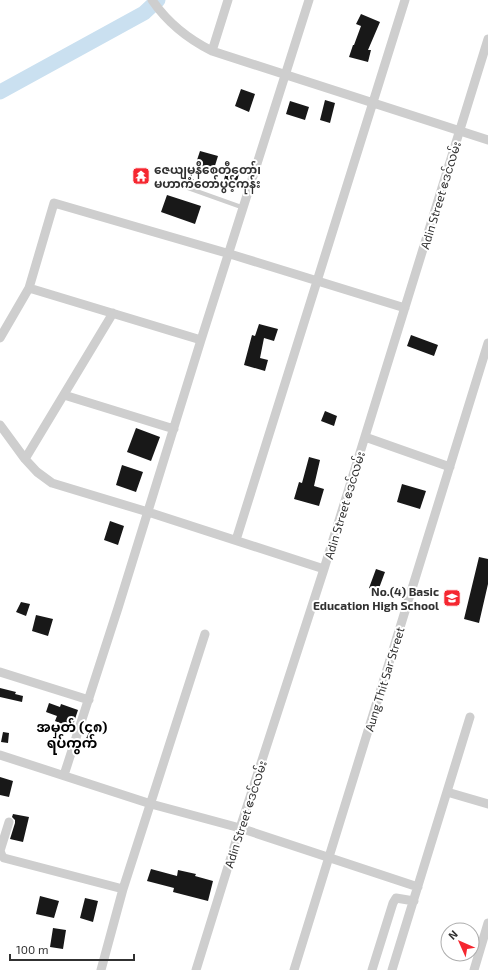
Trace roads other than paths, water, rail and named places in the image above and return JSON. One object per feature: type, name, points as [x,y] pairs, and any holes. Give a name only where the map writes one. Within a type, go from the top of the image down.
[{"type":"street","points":[[152,0],[162,14],[196,43],[212,51],[373,102],[459,132],[488,140]]},
{"type":"street","points":[[212,51],[228,0]]},
{"type":"street","points":[[64,775],[230,254],[309,0]]},
{"type":"street","points":[[236,540],[405,0]]},
{"type":"street","name":"Adin Street ဧဒင်လမ်း","points":[[196,970],[240,828],[324,569],[488,39]]},
{"type":"street","points":[[0,338],[29,288],[54,202],[405,308]]},
{"type":"street","points":[[29,288],[202,340]]},
{"type":"street","points":[[25,459],[113,313]]},
{"type":"street","name":"Aung Thit Sar Street","points":[[294,970],[488,343]]},
{"type":"street","points":[[64,395],[174,429]]},
{"type":"street","points":[[0,425],[25,459],[37,472],[52,483],[148,512],[324,569]]},
{"type":"street","points":[[365,437],[450,467]]},
{"type":"street","points":[[101,970],[123,889],[205,634]]},
{"type":"street","points":[[0,672],[89,700]]},
{"type":"street","points":[[392,970],[470,717]]},
{"type":"street","points":[[0,755],[151,804],[240,828],[418,887]]},
{"type":"street","points":[[447,792],[488,804]]},
{"type":"street","points":[[9,822],[0,851],[4,858],[123,889]]},
{"type":"street","points":[[372,970],[393,903],[396,898],[399,897],[414,901]]},
{"type":"street","points":[[474,970],[488,924]]},
{"type":"lane","points":[[188,188],[244,208]]},
{"type":"waterway","points":[[0,92],[144,13],[158,0]]},
{"type":"place","name":"ဇေယျမုနိစေတီတော်၊ မဟာကံတော်ပွင့်ကုန်း","points":[[141,176]]},
{"type":"place","name":"No.(4) Basic Education High School","points":[[452,598]]},
{"type":"district","name":"အမှတ် (၄၈) ရပ်ကွက်","points":[[72,734]]}]
